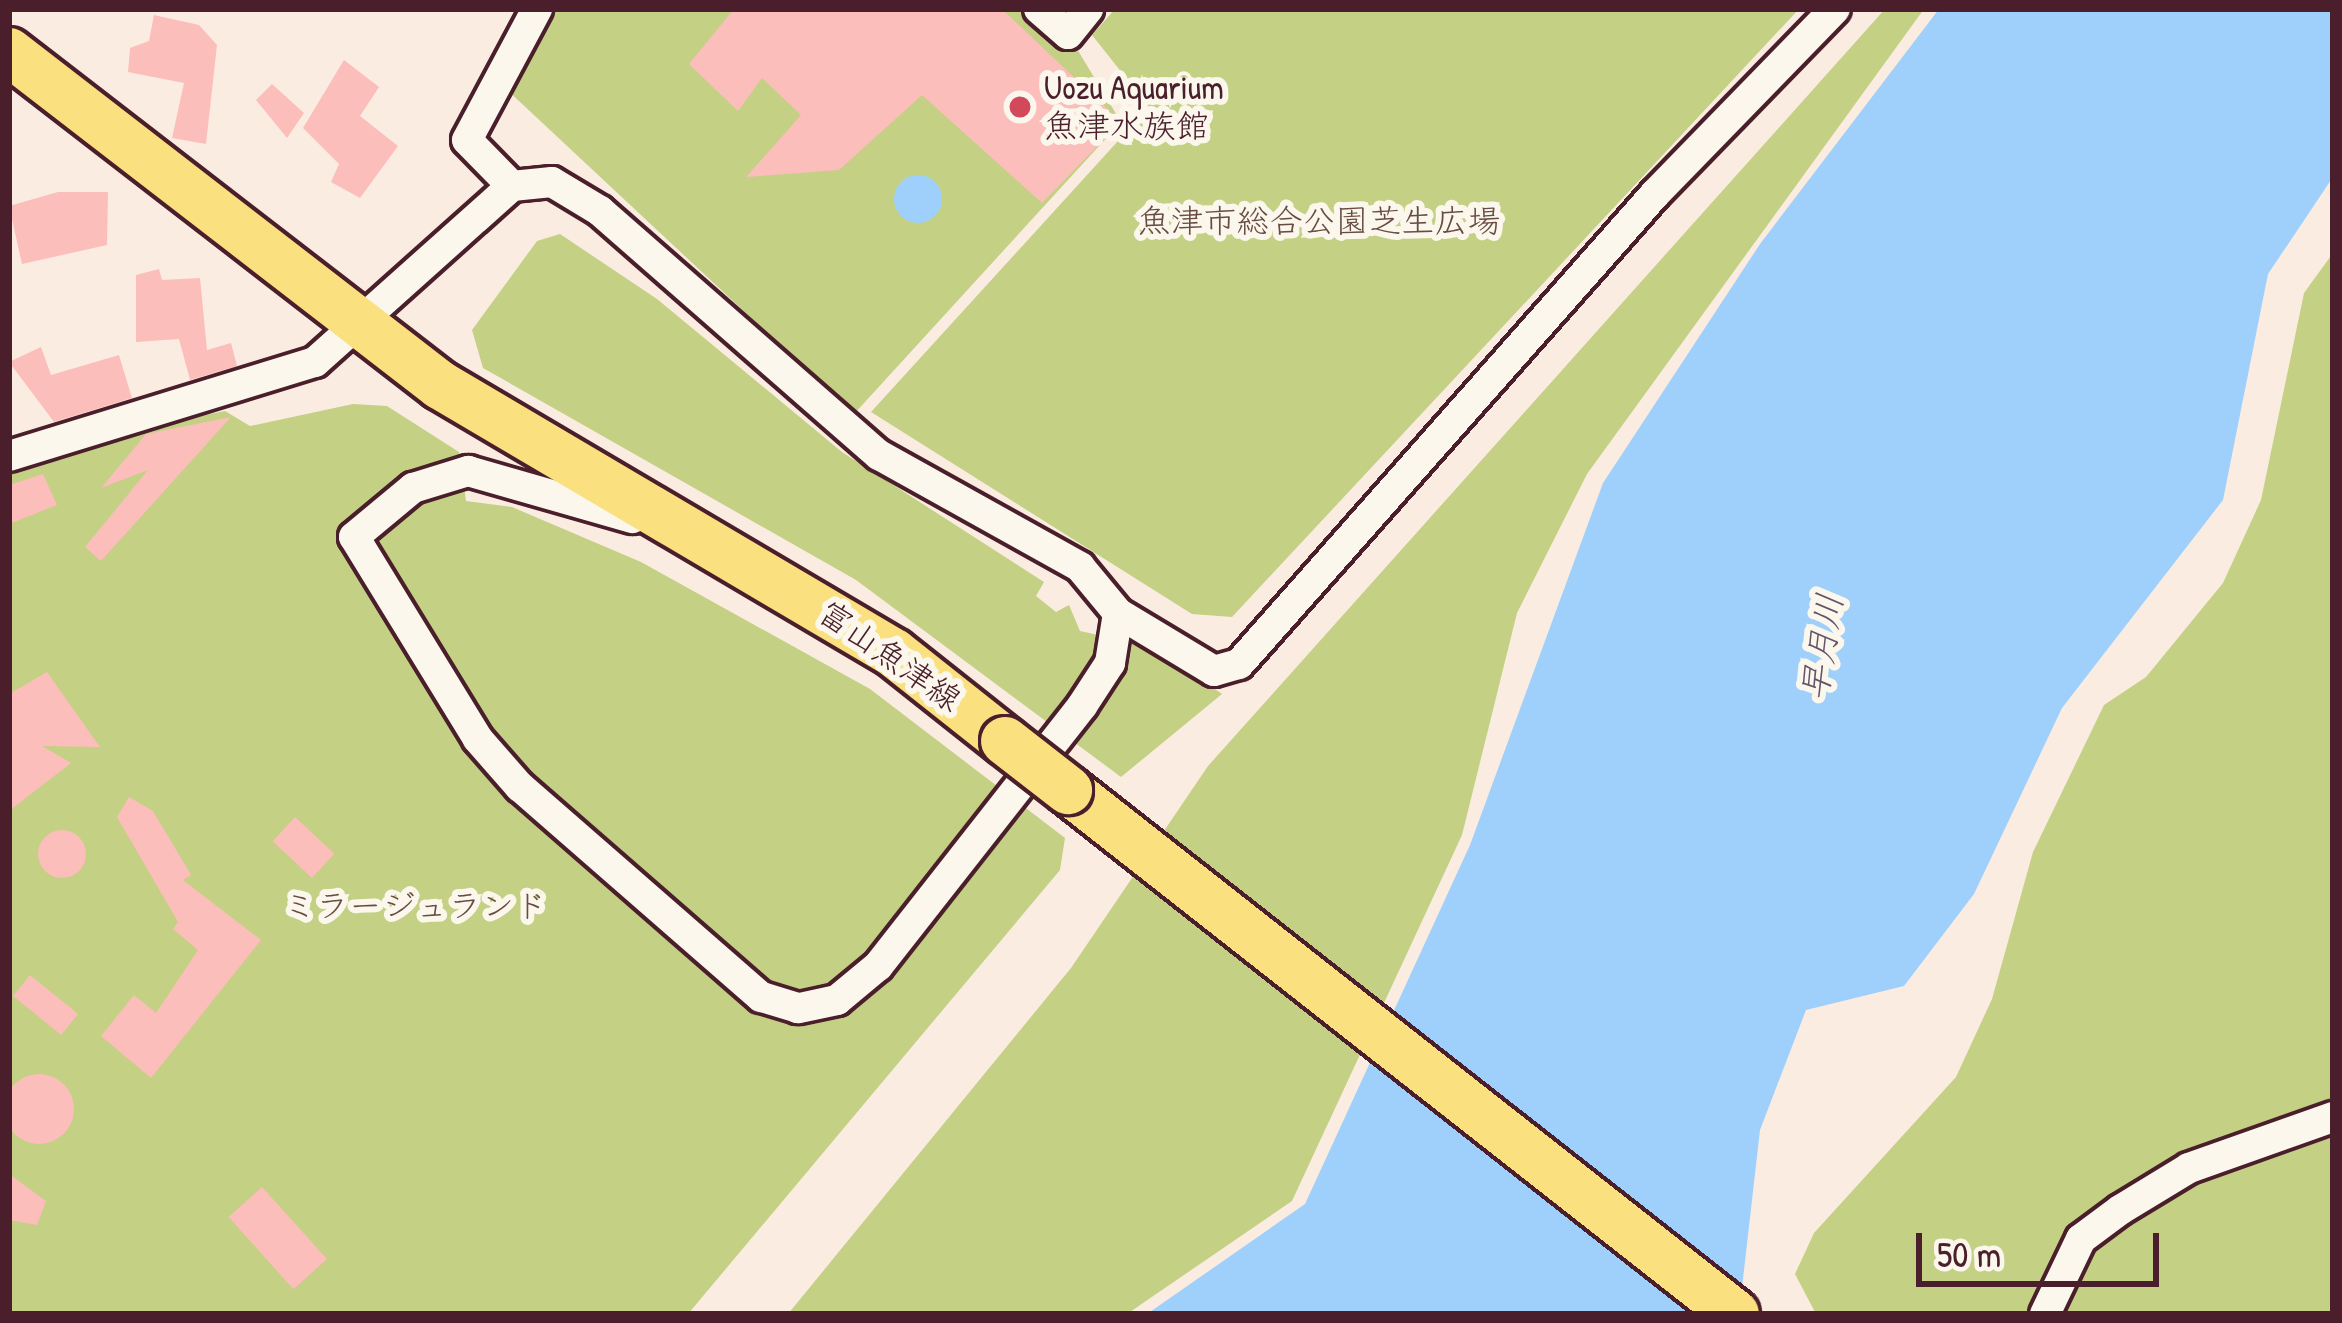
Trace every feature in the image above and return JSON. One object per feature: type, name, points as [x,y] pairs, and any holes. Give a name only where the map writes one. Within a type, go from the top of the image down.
[{"type":"main road","name":"富山魚津線","points":[[9,52],[360,326],[504,428],[745,560],[894,652],[1735,1314]]},
{"type":"street","points":[[512,186],[466,140],[537,9]]},
{"type":"street","points":[[1039,9],[1068,34],[1088,9]]},
{"type":"street","points":[[9,456],[122,414],[298,369],[360,326],[512,186],[552,182],[600,211],[879,455],[1080,567],[1118,613],[1214,671],[1239,664],[1655,194],[1835,9]]},
{"type":"street","points":[[745,560],[589,502],[468,471],[413,488],[353,537],[478,739],[520,787],[761,997],[798,1007],[837,1000],[878,966],[1082,706],[1110,663],[1118,613]]},
{"type":"street","points":[[2045,1314],[2080,1239],[2120,1210],[2189,1168],[2333,1117]]},
{"type":"green space","points":[[551,9],[1080,9],[1068,34],[1121,122],[854,414],[506,89]]},
{"type":"green space","name":"魚津市総合公園芝生広場","points":[[1115,9],[1799,9],[1232,617],[1192,614],[871,412],[1149,107],[1092,35]]},
{"type":"green space","points":[[1885,9],[1924,9],[1587,474],[1517,613],[1462,835],[1292,1201],[1127,1314],[788,1314],[1071,968],[1208,766]]},
{"type":"green space","points":[[560,234],[657,299],[842,452],[1044,582],[1036,596],[1056,612],[1069,605],[1080,631],[1156,648],[1222,694],[1121,777],[856,580],[483,368],[472,330],[537,241]]},
{"type":"green space","points":[[2333,253],[2333,1314],[1816,1314],[1795,1274],[1814,1233],[1956,1077],[1992,999],[2033,852],[2104,705],[2146,677],[2223,583],[2261,500],[2304,293]]},
{"type":"green space","name":"ミラージュランド","points":[[353,404],[387,406],[459,452],[466,501],[512,507],[641,562],[870,689],[1065,838],[1060,870],[688,1314],[9,1314],[9,473],[130,430],[225,411],[250,426]]},
{"type":"water","name":"早月川","points":[[1939,9],[2333,9],[2333,177],[2268,274],[2223,500],[2062,708],[1974,894],[1904,986],[1806,1010],[1760,1130],[1739,1314],[1147,1314],[1305,1204],[1470,845],[1603,483],[1760,244]]},
{"type":"water","points":[[918,175],[935,182],[942,199],[935,216],[918,223],[901,216],[894,199],[901,182]]},
{"type":"building","name":"Uozu Aquarium 魚津水族館","points":[[734,9],[1002,9],[1121,122],[1042,203],[922,95],[839,170],[746,177],[801,115],[762,78],[738,111],[689,64]]},
{"type":"building","points":[[154,15],[199,25],[217,45],[206,144],[172,138],[184,83],[128,72],[130,48],[149,41]]},
{"type":"building","points":[[344,60],[379,87],[360,116],[398,146],[360,198],[331,182],[339,164],[303,128]]},
{"type":"building","points":[[272,84],[304,113],[287,138],[256,100]]},
{"type":"building","points":[[58,192],[108,192],[107,245],[22,264],[9,206]]},
{"type":"building","points":[[159,269],[162,280],[200,278],[207,350],[231,343],[237,366],[190,380],[179,339],[136,342],[136,275]]},
{"type":"building","points":[[41,347],[51,375],[119,355],[132,398],[54,422],[9,362]]},
{"type":"building","points":[[231,417],[101,561],[85,547],[148,470],[101,488],[146,434]]},
{"type":"building","points":[[43,474],[57,505],[9,524],[9,485]]},
{"type":"building","points":[[47,672],[100,747],[42,746],[71,763],[9,811],[9,694]]},
{"type":"building","points":[[129,797],[153,811],[191,875],[183,880],[261,940],[151,1078],[101,1036],[134,995],[156,1013],[198,950],[173,929],[178,922],[117,817]]},
{"type":"building","points":[[295,817],[334,854],[312,878],[272,841]]},
{"type":"building","points":[[62,830],[79,837],[86,854],[79,871],[62,878],[45,871],[38,854],[45,837]]},
{"type":"building","points":[[30,975],[78,1014],[61,1035],[13,996]]},
{"type":"building","points":[[39,1074],[64,1084],[74,1109],[64,1134],[39,1144],[14,1134],[4,1109],[14,1084]]},
{"type":"building","points":[[9,1174],[46,1201],[37,1225],[9,1220]]},
{"type":"building","points":[[262,1187],[327,1259],[293,1289],[229,1217]]},
{"type":"place","name":"Uozu Aquarium 魚津水族館","points":[[1020,107]]}]
